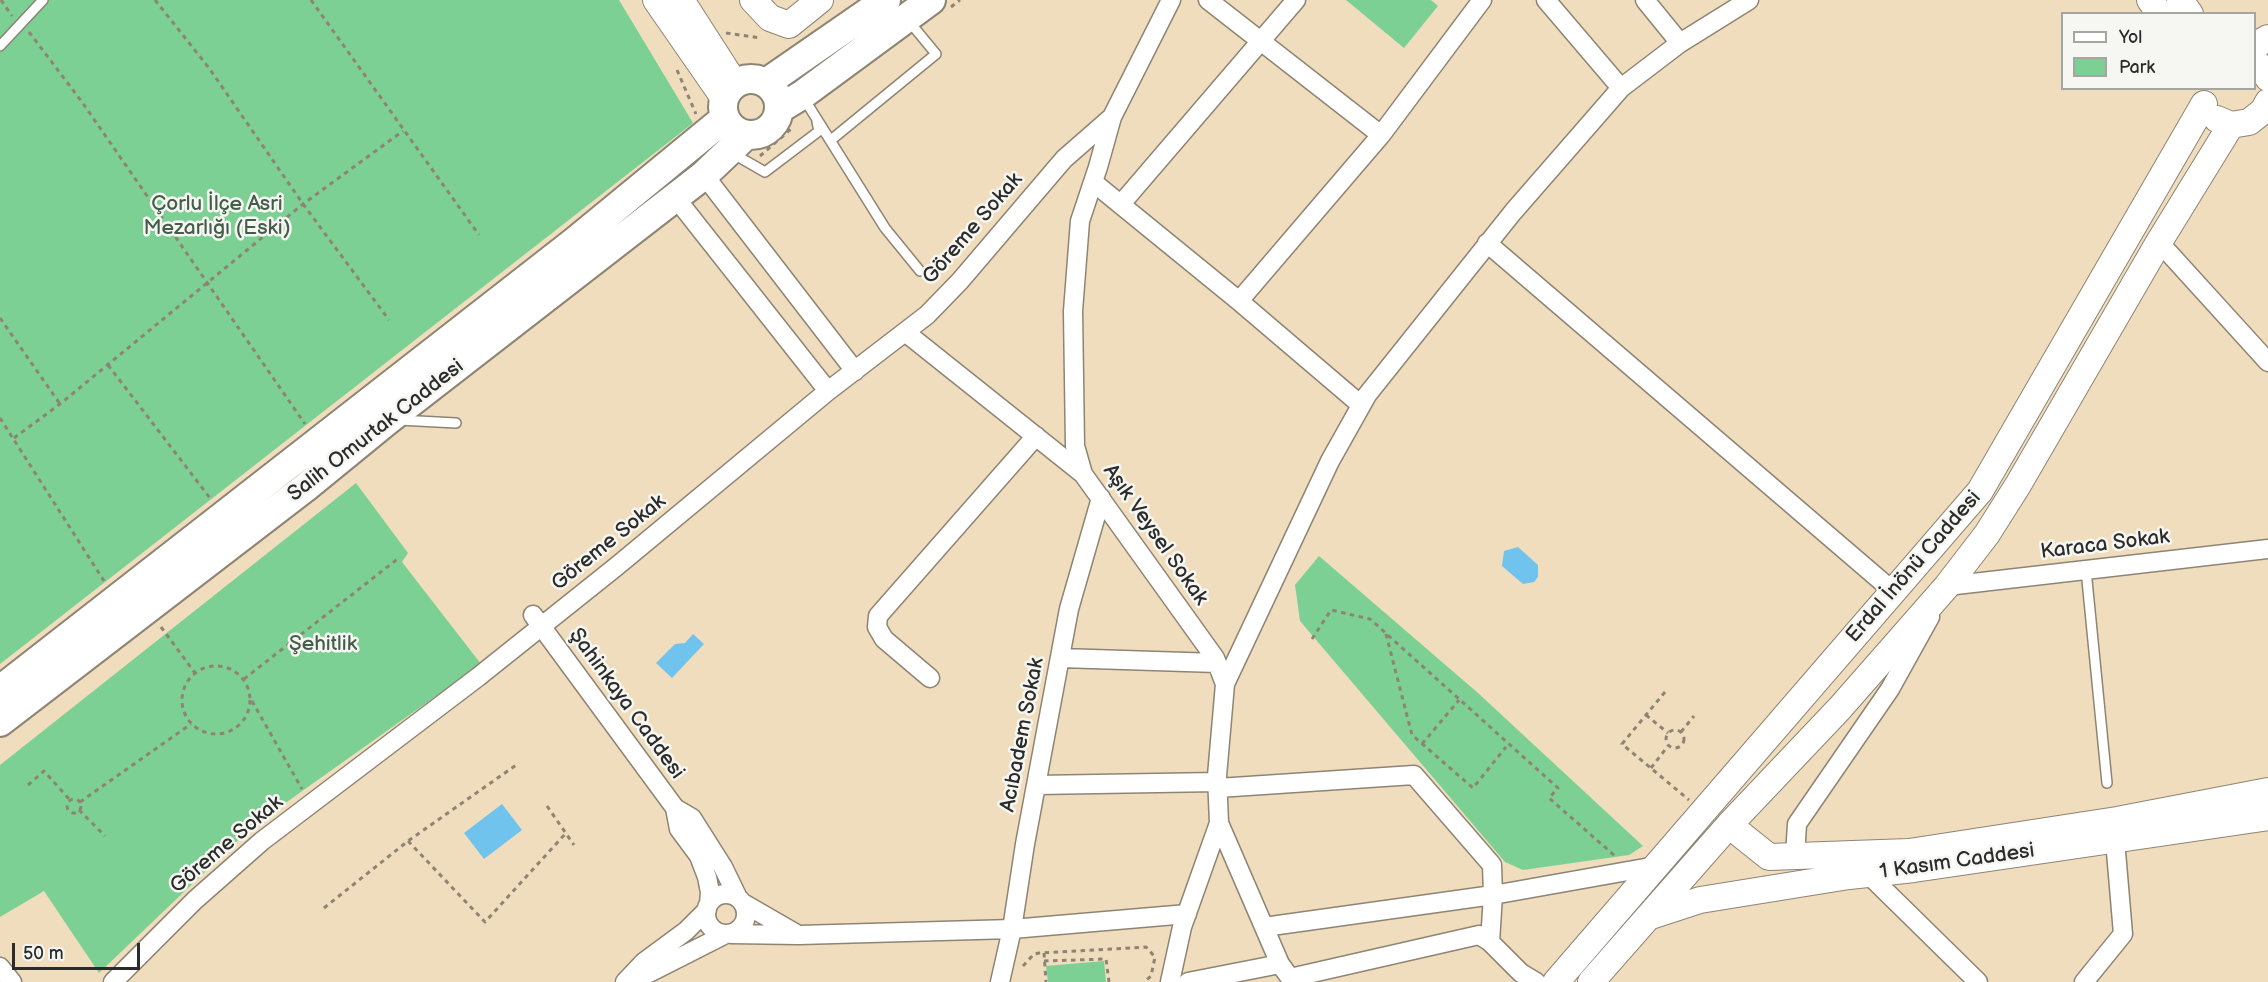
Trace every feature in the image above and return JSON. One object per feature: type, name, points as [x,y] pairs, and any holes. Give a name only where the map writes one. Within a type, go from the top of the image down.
[{"type":"main road","points":[[656,0],[727,118],[756,135],[765,131],[777,117],[798,105],[897,9]]},
{"type":"main road","points":[[681,0],[727,118]]},
{"type":"main road","points":[[753,0],[770,18],[789,25],[820,0]]},
{"type":"main road","points":[[766,83],[897,9],[931,0]]},
{"type":"main road","points":[[2256,63],[2268,78]]},
{"type":"main road","points":[[727,118],[752,79],[766,83],[775,92],[798,105]]},
{"type":"main road","points":[[2203,96],[2215,118],[2249,127]]},
{"type":"main road","name":"Erdal İnönü Caddesi","points":[[1556,982],[1980,491],[2203,96]]},
{"type":"main road","name":"Erdal İnönü Caddesi","points":[[1591,982],[1729,825],[1840,708],[1947,586],[1987,534],[2018,485],[2159,242],[2268,102]]},
{"type":"main road","name":"Salih Omurtak Caddesi","points":[[0,722],[306,487],[388,420],[704,175],[727,118]]},
{"type":"main road","name":"Salih Omurtak Caddesi","points":[[0,690],[574,242],[727,118]]},
{"type":"main road","name":"1 Kasım Caddesi","points":[[1647,917],[1700,900],[1909,852],[2116,820],[2268,791]]},
{"type":"main road","name":"1 Kasım Caddesi","points":[[1729,825],[1769,857],[1795,856],[1862,864],[2115,840],[2268,817]]},
{"type":"street","name":"Aşık Veysel Sokak","points":[[1171,0],[1112,117],[1080,221],[1073,311],[1075,446],[1083,474],[1217,663],[1225,684],[1217,785],[1219,823],[1264,927],[1288,975]]},
{"type":"street","points":[[1208,0],[1381,135]]},
{"type":"street","points":[[1121,204],[1296,0]]},
{"type":"street","points":[[1239,301],[1381,135],[1482,0]]},
{"type":"street","points":[[1546,0],[1622,88]]},
{"type":"street","points":[[1645,0],[1680,43]]},
{"type":"street","points":[[1225,684],[1330,460],[1361,405],[1411,338],[1487,243],[1622,88],[1680,43],[1749,0]]},
{"type":"street","name":"Göreme Sokak","points":[[114,982],[195,900],[262,841],[537,621],[927,315],[960,282],[1064,159],[1112,117]]},
{"type":"street","points":[[704,175],[855,371]]},
{"type":"street","points":[[1093,182],[1239,301],[1361,405]]},
{"type":"street","points":[[675,197],[828,391]]},
{"type":"street","points":[[2159,242],[2268,362]]},
{"type":"street","points":[[1487,243],[1894,591]]},
{"type":"street","points":[[905,332],[1083,474]]},
{"type":"street","points":[[930,678],[884,639],[878,627],[878,616],[1036,436]]},
{"type":"street","name":"Acıbadem Sokak","points":[[1000,982],[1012,930],[1069,609],[1101,498]]},
{"type":"street","name":"Karaca Sokak","points":[[1947,586],[2268,549]]},
{"type":"street","points":[[1795,856],[1797,824],[1890,689],[1947,586]]},
{"type":"street","name":"Şahinkaya Caddesi","points":[[537,621],[675,808]]},
{"type":"street","points":[[1061,658],[1217,663]]},
{"type":"street","points":[[1036,785],[1217,785],[1414,774],[1492,865],[1490,942]]},
{"type":"street","points":[[627,981],[738,931],[745,921],[746,908],[723,867],[692,818],[675,808]]},
{"type":"street","points":[[675,808],[679,828],[699,856],[707,877],[710,892],[708,923],[718,933],[799,935],[1012,930],[1187,914]]},
{"type":"street","points":[[1170,982],[1187,914],[1219,823]]},
{"type":"street","points":[[2084,982],[2123,934],[2115,840]]},
{"type":"street","points":[[1862,864],[1978,982]]},
{"type":"street","points":[[1264,927],[1493,895],[1656,866]]},
{"type":"street","points":[[627,981],[644,962],[686,931],[720,895],[726,894],[741,900],[799,935]]},
{"type":"street","points":[[1188,982],[1288,975],[1479,935],[1490,942],[1521,973],[1536,982]]},
{"type":"street","points":[[0,967],[12,982]]},
{"type":"lane","points":[[0,46],[43,0]]},
{"type":"lane","points":[[831,140],[936,54],[897,9]]},
{"type":"lane","points":[[727,118],[765,172],[819,131],[798,105]]},
{"type":"lane","points":[[798,105],[831,140],[885,228],[920,271]]},
{"type":"lane","points":[[388,420],[456,423]]},
{"type":"lane","points":[[2086,570],[2107,783]]},
{"type":"path","points":[[1,0],[82,102],[307,428]]},
{"type":"path","points":[[155,0],[209,68],[303,204],[389,320]]},
{"type":"path","points":[[311,0],[479,235]]},
{"type":"path","points":[[675,65],[727,118]]},
{"type":"path","points":[[14,438],[60,404],[303,204],[403,131]]},
{"type":"path","points":[[0,318],[60,404]]},
{"type":"path","points":[[108,365],[213,501]]},
{"type":"path","points":[[0,418],[106,585]]},
{"type":"path","points":[[244,679],[400,557]]},
{"type":"path","points":[[1312,639],[1331,610],[1370,619],[1558,788],[1549,798],[1618,859]]},
{"type":"path","points":[[160,625],[195,673]]},
{"type":"path","points":[[1386,634],[1412,735],[1473,788],[1506,747]]},
{"type":"path","points":[[251,700],[244,721],[225,734],[203,732],[191,724],[183,712],[182,698],[186,684],[195,673],[206,667],[218,666],[235,671],[244,679],[251,700],[304,792]]},
{"type":"path","points":[[1665,692],[1622,744],[1690,801]]},
{"type":"path","points":[[1422,744],[1459,700]]},
{"type":"path","points":[[1646,715],[1668,733]]},
{"type":"path","points":[[1681,732],[1694,716]]},
{"type":"path","points":[[79,810],[80,802],[191,724]]},
{"type":"path","points":[[1674,729],[1681,732],[1684,737],[1682,745],[1675,748],[1668,746],[1665,738],[1668,733],[1674,729]]},
{"type":"path","points":[[1650,768],[1668,746]]},
{"type":"path","points":[[324,908],[408,841],[519,763]]},
{"type":"path","points":[[28,785],[44,771],[70,800]]},
{"type":"path","points":[[70,800],[75,799],[80,802]]},
{"type":"path","points":[[70,800],[69,810],[73,813],[79,810]]},
{"type":"path","points":[[547,806],[574,845]]},
{"type":"path","points":[[79,810],[105,836]]},
{"type":"path","points":[[408,841],[485,922],[566,833]]},
{"type":"path","points":[[1022,973],[1024,963],[1034,954],[1146,947],[1155,957],[1151,976],[1144,982]]},
{"type":"path","points":[[1044,953],[1046,982]]},
{"type":"path","points":[[1044,962],[1106,959],[1109,982]]},
{"type":"green space","name":"Çorlu İlçe Asri Mezarlığı (Eski)","points":[[0,0],[619,0],[693,123],[0,664]]},
{"type":"green space","points":[[1346,0],[1431,0],[1438,6],[1404,48]]},
{"type":"green space","name":"Şehitlik","points":[[356,483],[408,553],[402,562],[481,664],[253,826],[99,973],[44,891],[0,917],[0,765]]},
{"type":"green space","points":[[1319,556],[1478,693],[1643,846],[1629,855],[1523,870],[1505,862],[1300,621],[1295,585]]},
{"type":"green space","points":[[1104,961],[1106,982],[1048,982],[1046,966]]},
{"type":"water","points":[[1518,547],[1538,565],[1538,577],[1534,582],[1523,584],[1502,566],[1504,551]]},
{"type":"water","points":[[693,634],[704,644],[672,678],[656,663],[675,644],[685,643]]},
{"type":"water","points":[[502,804],[522,830],[484,859],[464,833]]}]
